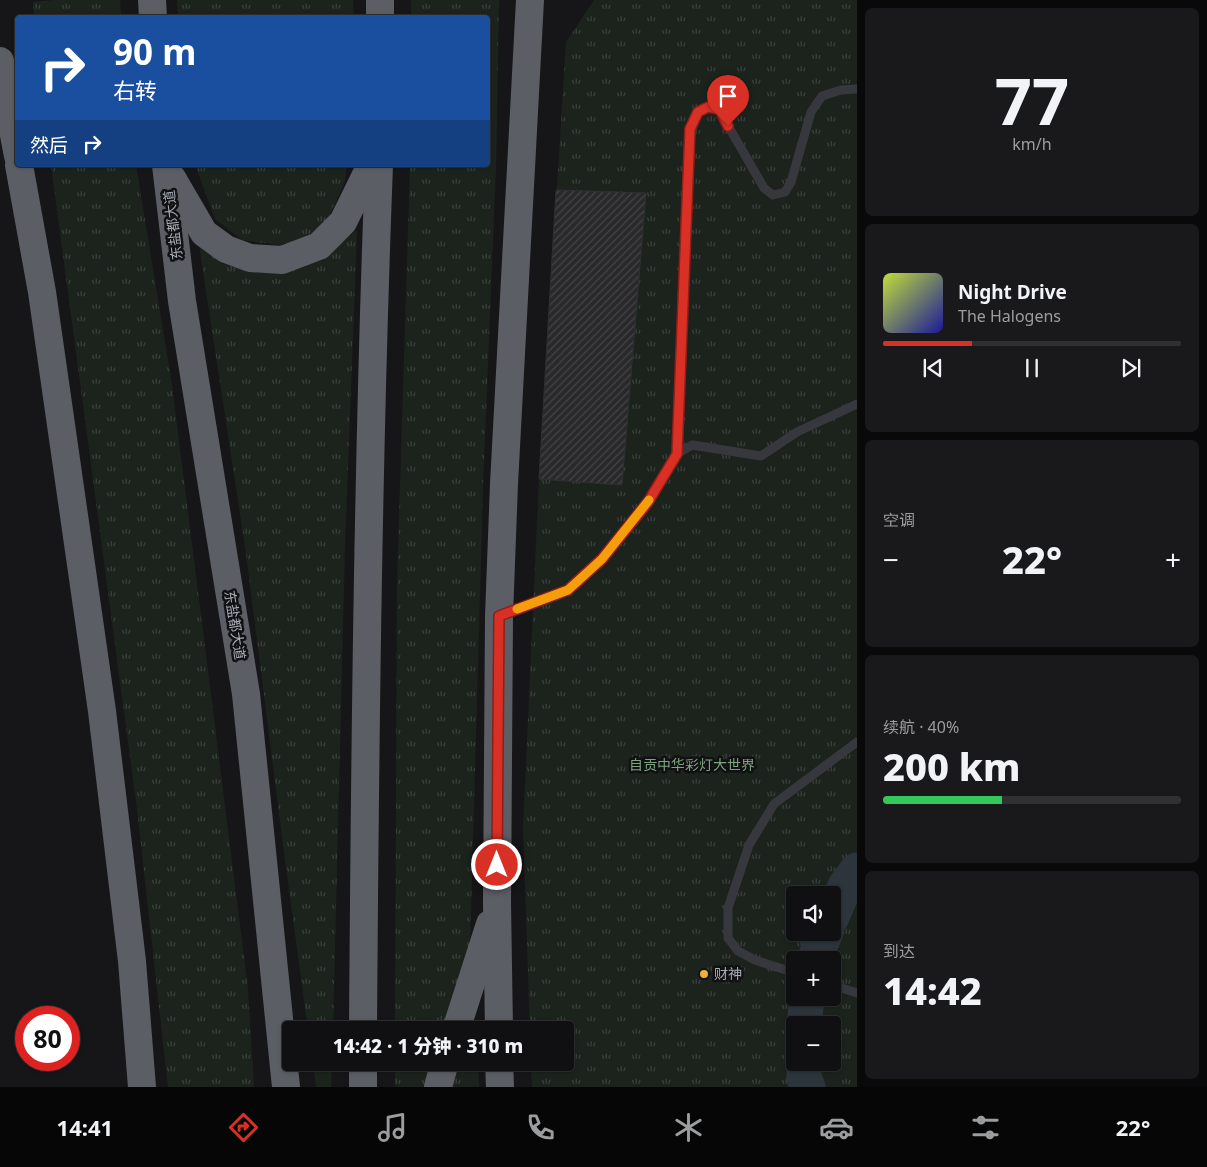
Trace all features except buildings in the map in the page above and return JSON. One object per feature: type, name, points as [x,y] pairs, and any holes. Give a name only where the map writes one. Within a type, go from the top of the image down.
[{"type":"highway","points":[[152,0],[153,15]]},
{"type":"highway","points":[[380,0],[380,15]]},
{"type":"highway","points":[[499,1021],[497,903],[499,616],[530,0]]},
{"type":"highway","points":[[0,61],[15,140]]},
{"type":"highway","points":[[19,167],[43,302],[102,711],[132,961],[142,1087]]},
{"type":"highway","points":[[166,167],[204,233],[226,249],[250,258],[282,260],[319,246],[343,222],[370,167]]},
{"type":"highway","name":"东盐都大道","points":[[166,167],[182,301],[246,694],[286,1087]]},
{"type":"highway","points":[[363,1021],[366,681],[379,167]]},
{"type":"highway","points":[[459,1021],[497,903]]},
{"type":"highway","points":[[363,1071],[363,1087]]},
{"type":"highway","points":[[438,1087],[443,1071]]},
{"type":"highway","points":[[499,1071],[500,1087]]},
{"type":"lane","points":[[677,454],[690,129],[698,112],[708,107],[720,110],[764,188],[773,195],[785,192],[791,182],[811,112],[822,96],[841,90],[857,89]]},
{"type":"lane","points":[[499,616],[568,590],[602,559],[648,502],[677,454],[692,445],[761,456],[797,432],[857,404]]},
{"type":"lane","points":[[786,970],[755,960],[738,951],[728,938],[728,908],[749,845],[774,804],[857,742]]},
{"type":"lane","points":[[841,988],[857,993]]},
{"type":"green space","points":[[120,0],[121,15],[34,15],[33,2]]},
{"type":"green space","points":[[177,0],[353,0],[354,15],[178,15]]},
{"type":"green space","points":[[411,0],[499,0],[496,166],[483,487],[470,947],[447,1021],[395,1021],[397,583],[410,167],[490,167],[490,15],[411,15]]},
{"type":"green space","name":"自贡中华彩灯大世界","points":[[594,0],[857,0],[857,1087],[532,1087],[531,1071],[574,1071],[574,1021],[530,1021],[523,829],[539,479],[566,42]]},
{"type":"green space","points":[[51,167],[136,167],[172,385],[248,989],[254,1087],[168,1087],[137,809]]},
{"type":"green space","points":[[197,167],[347,167],[345,181],[329,217],[307,238],[278,245],[242,240],[215,219]]},
{"type":"green space","points":[[357,230],[345,545],[333,1021],[307,1021],[246,553],[199,245],[282,274],[323,260]]},
{"type":"green space","points":[[314,1071],[332,1071],[331,1087],[316,1087]]},
{"type":"green space","points":[[395,1071],[430,1071],[425,1087],[395,1087]]},
{"type":"green space","points":[[457,1071],[478,1071],[479,1087],[452,1087]]},
{"type":"waterway","points":[[841,896],[845,886],[857,870]]},
{"type":"waterway","points":[[818,951],[822,941]]},
{"type":"waterway","points":[[805,1016],[806,1006]]},
{"type":"waterway","points":[[804,1071],[804,1078],[808,1087]]},
{"type":"slow traffic","points":[[517,609],[568,590],[602,559],[649,500]]},
{"type":"place","name":"财神","points":[[704,974]]},
{"type":"route","points":[[497,865],[499,616],[568,590],[602,559],[648,502],[677,454],[690,129],[698,112],[708,107],[720,110],[728,126]]}]
